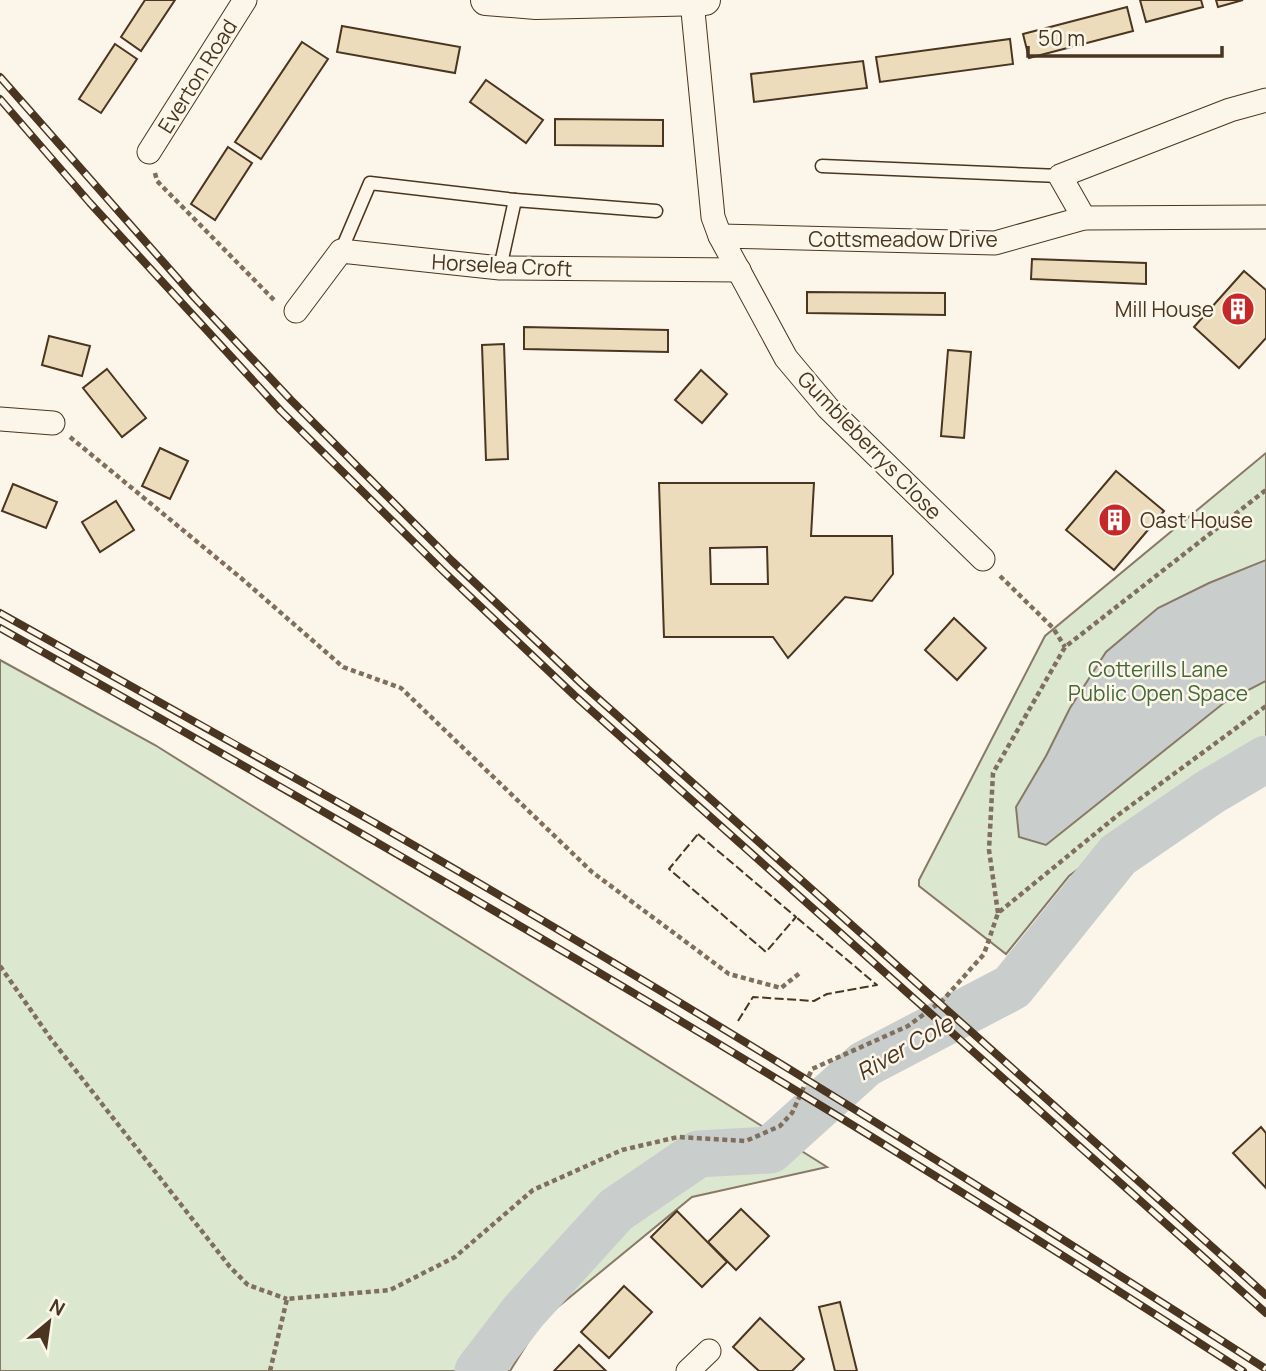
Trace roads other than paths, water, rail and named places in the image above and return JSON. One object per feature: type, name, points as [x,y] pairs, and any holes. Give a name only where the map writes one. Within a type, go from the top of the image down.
[{"type":"street","name":"Everton Road","points":[[149,152],[245,0]]},
{"type":"street","points":[[494,1],[698,1]]},
{"type":"street","name":"Gumbleberrys Close","points":[[698,1],[713,217],[720,236],[786,358],[828,408],[983,559]]},
{"type":"street","points":[[1084,218],[1060,176],[1230,110],[1266,100]]},
{"type":"street","name":"Cottsmeadow Drive","points":[[720,236],[995,243],[1084,218],[1266,217]]},
{"type":"street","points":[[296,311],[341,251]]},
{"type":"street","name":"Horselea Croft","points":[[341,251],[500,268],[739,270]]},
{"type":"street","points":[[0,419],[53,423]]},
{"type":"street","points":[[688,1371],[709,1351]]},
{"type":"lane","points":[[822,166],[1060,176]]},
{"type":"lane","points":[[341,251],[370,183],[515,200],[656,211]]},
{"type":"lane","points":[[500,268],[515,200]]},
{"type":"waterway","name":"River Cole","points":[[478,1371],[524,1311],[616,1210],[698,1154],[770,1150],[865,1064],[1012,987],[1118,855],[1210,792],[1266,759]]},
{"type":"railway","points":[[0,77],[195,298],[291,400],[452,561],[582,684],[1266,1295]]},
{"type":"railway","points":[[0,99],[90,203],[281,411],[442,570],[574,695],[1266,1313]]},
{"type":"railway","points":[[0,613],[488,888],[935,1159],[1266,1369]]},
{"type":"railway","points":[[0,628],[628,989],[937,1177],[1243,1371]]},
{"type":"place","name":"Mill House","points":[[1238,309]]},
{"type":"place","name":"Oast House","points":[[1115,520]]},
{"type":"park label","name":"Cotterills Lane Public Open Space","points":[[1158,681]]}]
